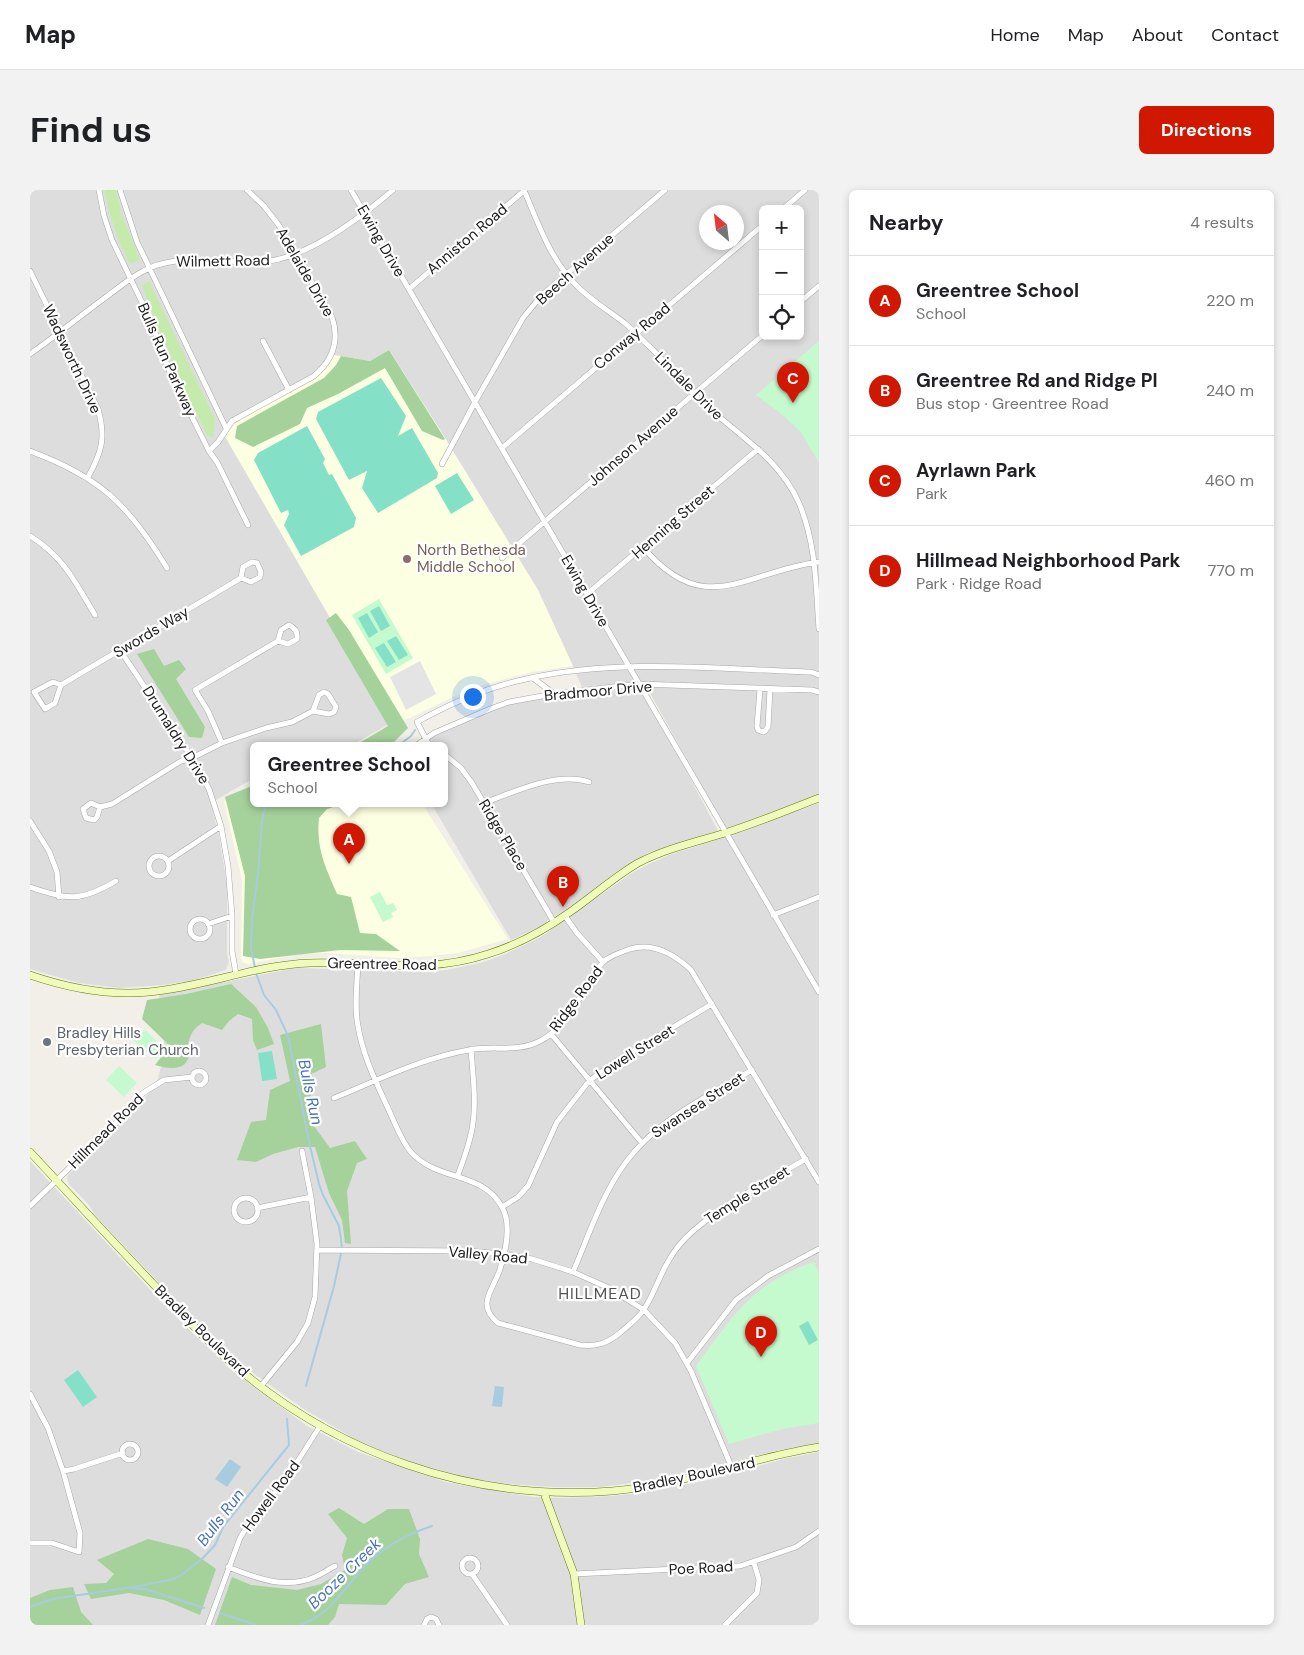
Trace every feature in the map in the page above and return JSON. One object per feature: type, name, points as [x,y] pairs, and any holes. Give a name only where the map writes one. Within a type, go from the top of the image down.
[{"type":"street","name":"Bulls Run Parkway","points":[[99,190],[104,216],[112,240],[150,320],[171,375],[248,525]]},
{"type":"street","name":"Bulls Run Parkway","points":[[120,190],[137,242],[226,428]]},
{"type":"street","name":"Adelaide Drive","points":[[209,451],[218,442],[232,421],[314,376],[324,368],[333,355],[336,343],[336,327],[332,317],[296,254],[274,218],[247,190]]},
{"type":"street","name":"Ewing Drive","points":[[351,190],[819,992]]},
{"type":"street","name":"Wilmett Road","points":[[30,354],[131,279],[159,264],[189,259],[261,262],[281,259],[306,250],[365,214],[393,190]]},
{"type":"street","name":"Lindale Drive","points":[[524,190],[551,252],[567,274],[588,296],[636,333],[656,352],[693,394],[758,449],[782,475],[798,502],[808,528],[816,562],[819,629]]},
{"type":"street","name":"Anniston Road","points":[[409,288],[524,190]]},
{"type":"street","name":"Beech Avenue","points":[[442,464],[523,318],[541,296],[665,190]]},
{"type":"street","points":[[787,205],[805,190]]},
{"type":"street","name":"Conway Road","points":[[502,448],[759,229]]},
{"type":"street","name":"Wadsworth Drive","points":[[30,271],[98,409],[102,423],[103,437],[101,450],[88,477]]},
{"type":"street","points":[[804,299],[819,286]]},
{"type":"street","name":"Johnson Avenue","points":[[502,558],[759,337]]},
{"type":"street","points":[[262,341],[289,390]]},
{"type":"street","name":"Henning Street","points":[[587,594],[758,449]]},
{"type":"street","points":[[30,451],[60,462],[88,477],[109,493],[147,534],[167,568]]},
{"type":"street","points":[[30,536],[50,549],[64,565],[95,615]]},
{"type":"street","points":[[643,547],[654,561],[672,575],[690,583],[705,586],[724,587],[736,585],[801,564],[816,562]]},
{"type":"street","name":"Swords Way","points":[[61,685],[53,682],[34,692],[45,709],[55,703],[61,685],[242,578]]},
{"type":"street","points":[[222,744],[208,710],[196,690],[278,641]]},
{"type":"street","name":"Drumaldry Drive","points":[[120,650],[192,758],[209,789],[221,826],[228,866],[232,916],[232,952],[236,974]]},
{"type":"street","name":"Bradmoor Drive","points":[[425,739],[417,722],[442,709],[498,686],[560,673],[629,666],[811,672],[819,675]]},
{"type":"street","points":[[532,678],[553,694]]},
{"type":"street","name":"Bradmoor Drive","points":[[421,742],[455,724],[509,702],[553,694],[639,684],[819,691]]},
{"type":"street","points":[[760,689],[757,726],[758,730],[762,732],[768,727],[770,689]]},
{"type":"street","points":[[100,807],[112,804],[181,762],[222,744],[266,728],[292,722],[313,711],[329,714],[334,712],[336,707],[328,694],[324,692],[319,695],[313,711]]},
{"type":"street","name":"Ridge Place","points":[[448,757],[461,768],[484,803],[554,922]]},
{"type":"street","points":[[484,803],[522,788],[550,781],[570,778],[589,782]]},
{"type":"street","name":"Greentree Road","points":[[30,975],[76,988],[121,993],[163,990],[262,969],[310,963],[421,967],[461,962],[500,950],[565,916],[616,877],[638,864],[673,848],[725,833],[819,798]]},
{"type":"street","points":[[30,822],[49,851],[57,872],[59,897]]},
{"type":"street","points":[[168,861],[221,826]]},
{"type":"street","points":[[159,856],[168,861],[169,867],[163,875],[154,875],[149,870],[149,863],[153,858],[159,856]]},
{"type":"street","points":[[30,887],[59,897],[70,898],[101,890],[116,881]]},
{"type":"street","points":[[773,915],[819,897]]},
{"type":"street","points":[[208,924],[232,916]]},
{"type":"street","points":[[565,916],[577,933],[603,962]]},
{"type":"street","name":"Ridge Road","points":[[334,1098],[430,1059],[471,1049],[513,1049],[528,1046],[551,1034],[561,1024],[603,962],[633,948],[650,948],[666,951],[678,958],[691,970],[819,1182]]},
{"type":"street","points":[[358,965],[356,997],[358,1026],[365,1053],[375,1081],[409,1150],[416,1158],[432,1167],[458,1175],[488,1190],[502,1207]]},
{"type":"street","name":"Lowell Street","points":[[502,1207],[518,1197],[528,1186],[557,1122],[589,1081],[618,1060],[712,1004]]},
{"type":"street","points":[[551,1034],[642,1143]]},
{"type":"street","points":[[458,1175],[470,1138],[474,1116],[471,1049]]},
{"type":"street","name":"Swansea Street","points":[[573,1272],[611,1184],[626,1161],[642,1143],[672,1118],[752,1070]]},
{"type":"street","name":"Hillmead Road","points":[[30,1206],[149,1088],[164,1080],[192,1077]]},
{"type":"street","points":[[261,1386],[297,1342],[308,1323],[315,1298],[318,1250],[311,1197],[302,1151]]},
{"type":"street","name":"Bradley Boulevard","points":[[30,1152],[199,1332],[226,1358],[287,1405],[320,1426],[374,1453],[425,1471],[475,1484],[544,1492],[594,1492],[644,1487],[683,1480],[791,1452],[819,1447]]},
{"type":"street","name":"Temple Street","points":[[502,1207],[508,1225],[500,1270],[486,1301],[490,1314],[498,1323],[580,1345],[605,1344],[634,1322],[644,1310],[668,1260],[693,1231],[722,1209],[806,1159]]},
{"type":"street","points":[[257,1208],[311,1197]]},
{"type":"street","points":[[241,1199],[251,1200],[257,1208],[255,1217],[246,1222],[237,1219],[234,1213],[234,1206],[241,1199]]},
{"type":"street","points":[[687,1363],[736,1300],[768,1276],[819,1249]]},
{"type":"street","name":"Valley Road","points":[[318,1250],[468,1251],[503,1254],[532,1259],[573,1272],[609,1288],[644,1310],[669,1336],[687,1363],[732,1468]]},
{"type":"street","points":[[30,1394],[48,1428],[63,1471],[80,1533],[79,1552],[52,1543],[30,1543]]},
{"type":"street","name":"Howell Road","points":[[208,1625],[228,1567],[248,1525],[289,1474],[320,1426]]},
{"type":"street","points":[[63,1471],[122,1453]]},
{"type":"street","points":[[544,1492],[574,1574],[581,1625]]},
{"type":"street","name":"Poe Road","points":[[574,1574],[740,1566],[754,1563],[796,1547],[819,1531]]},
{"type":"street","points":[[725,1625],[757,1593],[760,1580],[754,1563]]},
{"type":"street","points":[[228,1567],[262,1580],[286,1583],[313,1578],[335,1566]]},
{"type":"street","points":[[472,1574],[506,1625]]},
{"type":"street","points":[[424,1625],[427,1619],[431,1617],[438,1620],[439,1625]]},
{"type":"shaded area","points":[[30,190],[819,190],[819,795],[728,830],[722,823],[650,693],[641,685],[718,831],[648,853],[616,872],[566,910],[547,921],[546,924],[511,940],[433,807],[448,807],[448,742],[421,742],[509,702],[583,689],[538,590],[390,351],[370,361],[333,355],[324,368],[223,433],[391,723],[357,742],[250,742],[250,780],[211,803],[220,841],[227,885],[227,954],[229,961],[226,970],[191,981],[119,988],[79,983],[30,969]]},
{"type":"shaded area","name":"North Bethesda Middle School","points":[[389,350],[538,590],[573,666],[532,672],[483,685],[457,695],[410,718],[391,723],[223,433],[232,421],[314,376],[333,355],[370,361]]},
{"type":"shaded area","points":[[420,661],[436,694],[406,710],[390,677]]},
{"type":"shaded area","points":[[250,791],[250,807],[425,807],[508,939],[458,953],[431,956],[399,958],[325,953],[300,954],[248,964],[244,963],[241,958],[242,880],[224,801]]},
{"type":"shaded area","points":[[819,803],[819,1443],[776,1451],[657,1480],[600,1487],[553,1487],[495,1483],[419,1465],[361,1443],[304,1409],[257,1376],[207,1334],[94,1214],[89,1205],[69,1184],[67,1178],[69,1174],[156,1086],[165,1052],[159,995],[295,968],[426,972],[447,970],[484,962],[539,938],[632,873],[647,865],[669,855],[744,831]]},
{"type":"shaded area","points":[[30,1161],[170,1311],[230,1369],[307,1426],[358,1452],[445,1482],[533,1497],[563,1498],[613,1496],[645,1492],[703,1481],[784,1459],[819,1452],[819,1620],[812,1625],[30,1625]]},
{"type":"green space","points":[[105,190],[116,190],[122,216],[140,260],[130,264],[115,228]]},
{"type":"green space","points":[[149,281],[215,419],[213,438],[207,435],[175,370],[142,286]]},
{"type":"green space","points":[[819,341],[819,463],[801,432],[756,395]]},
{"type":"green space","points":[[389,350],[445,439],[443,440],[422,431],[385,368],[338,394],[307,408],[300,424],[253,447],[235,438],[237,426],[324,378],[336,365],[341,356],[370,361]]},
{"type":"green space","points":[[381,378],[406,416],[398,436],[412,428],[438,473],[437,478],[378,513],[362,488],[367,471],[349,480],[316,419],[318,412]]},
{"type":"green space","points":[[307,426],[325,459],[323,463],[329,475],[332,474],[356,518],[354,527],[301,556],[284,525],[289,514],[288,510],[281,513],[254,460],[258,453]]},
{"type":"green space","points":[[457,473],[474,500],[451,514],[435,486]]},
{"type":"green space","points":[[379,599],[413,658],[386,674],[352,615]]},
{"type":"green space","points":[[379,606],[390,626],[381,631],[370,611]]},
{"type":"green space","points":[[336,613],[349,630],[408,728],[394,742],[361,742],[388,726],[326,620]]},
{"type":"green space","points":[[367,613],[378,632],[369,638],[358,618]]},
{"type":"green space","points":[[396,636],[408,655],[399,660],[387,641]]},
{"type":"green space","points":[[384,643],[396,662],[387,667],[375,648]]},
{"type":"green space","points":[[154,649],[164,666],[179,660],[186,669],[176,679],[205,727],[202,738],[189,737],[137,654]]},
{"type":"green space","points":[[250,787],[250,807],[333,807],[327,809],[319,818],[318,829],[320,848],[325,866],[337,894],[351,897],[360,933],[376,934],[400,951],[340,950],[260,959],[243,956],[245,876],[225,797]]},
{"type":"green space","points":[[380,892],[387,905],[393,903],[397,910],[391,913],[393,917],[383,922],[370,897]]},
{"type":"green space","points":[[231,984],[256,1007],[268,1028],[274,1044],[257,1050],[253,1040],[252,1019],[238,1014],[222,1030],[202,1023],[198,1026],[191,1035],[188,1059],[182,1066],[173,1068],[155,1065],[170,1046],[142,1019],[147,1000]]},
{"type":"green space","points":[[321,1024],[326,1067],[309,1075],[314,1126],[330,1148],[355,1141],[367,1159],[357,1163],[347,1191],[351,1244],[345,1243],[342,1220],[329,1193],[315,1147],[298,1147],[273,1154],[256,1162],[237,1160],[251,1122],[266,1120],[270,1090],[290,1081],[280,1035]]},
{"type":"green space","points":[[145,1030],[164,1048],[156,1059],[133,1040]]},
{"type":"green space","points":[[272,1051],[277,1079],[262,1081],[258,1053]]},
{"type":"green space","points":[[119,1066],[137,1083],[124,1097],[106,1080]]},
{"type":"green space","points":[[814,1262],[819,1274],[819,1423],[782,1429],[729,1444],[696,1366],[733,1317],[759,1291],[793,1270]]},
{"type":"green space","points":[[808,1321],[818,1340],[809,1345],[799,1326]]},
{"type":"green space","points":[[78,1370],[97,1397],[83,1407],[64,1380]]},
{"type":"green space","points":[[339,1508],[364,1524],[388,1509],[409,1509],[420,1539],[419,1554],[429,1577],[405,1584],[386,1605],[339,1604],[335,1617],[328,1625],[215,1625],[232,1577],[251,1585],[297,1590],[321,1584],[345,1570],[342,1555],[347,1538],[328,1514]]},
{"type":"green space","points":[[148,1539],[188,1549],[216,1569],[200,1615],[164,1600],[129,1593],[91,1599],[84,1584],[106,1583],[114,1574],[97,1560]]},
{"type":"green space","points":[[73,1587],[81,1612],[93,1625],[30,1625],[30,1598],[50,1590]]},
{"type":"water","points":[[495,1386],[504,1387],[502,1407],[492,1406]]},
{"type":"water","points":[[230,1459],[241,1467],[227,1487],[215,1479]]},
{"type":"waterway","name":"Bulls Run","points":[[403,742],[415,730]]},
{"type":"waterway","name":"Bulls Run","points":[[255,968],[251,948],[252,920],[263,814],[266,807]]},
{"type":"waterway","name":"Bulls Run","points":[[256,973],[264,995],[276,1010],[288,1036],[319,1184],[339,1226],[341,1239],[342,1249],[334,1286],[306,1386]]},
{"type":"waterway","name":"Bulls Run","points":[[128,1588],[170,1580],[180,1576],[202,1559],[215,1545],[223,1527],[289,1445],[287,1419]]},
{"type":"waterway","name":"Booze Creek","points":[[300,1625],[330,1607],[368,1563],[382,1551],[406,1536],[432,1526]]},
{"type":"waterway","name":"Booze Creek","points":[[30,1607],[52,1599],[127,1588]]},
{"type":"waterway","name":"Booze Creek","points":[[132,1588],[145,1589],[204,1608]]},
{"type":"waterway","name":"Booze Creek","points":[[220,1613],[256,1625]]},
{"type":"place","name":"Ayrlawn Park","points":[[793,403]]},
{"type":"place","name":"North Bethesda Middle School","points":[[407,559]]},
{"type":"place","name":"Greentree School","points":[[349,864]]},
{"type":"place","name":"Greentree Rd and Ridge Pl","points":[[563,907]]},
{"type":"place","name":"Bradley Hills Presbyterian Church","points":[[47,1042]]},
{"type":"place","name":"Hillmead Neighborhood Park","points":[[761,1357]]},
{"type":"district","name":"HILLMEAD","points":[[600,1293]]}]
